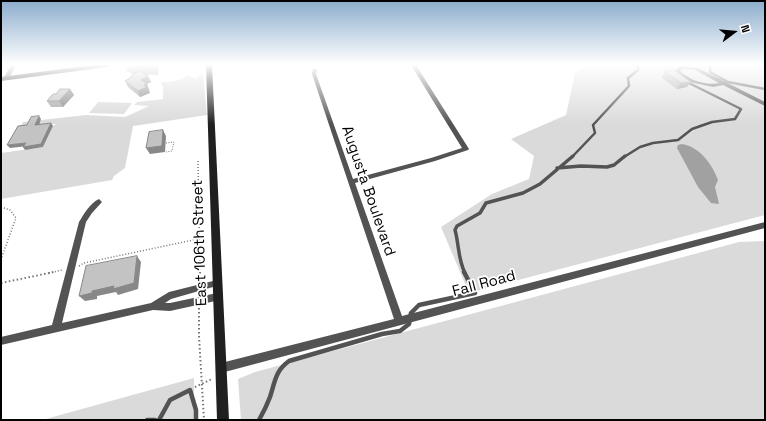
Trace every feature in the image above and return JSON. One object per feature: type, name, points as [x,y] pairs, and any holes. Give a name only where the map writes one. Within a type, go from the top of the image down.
[{"type":"street","name":"East 106th Street","points":[[210,85],[223,420]]},
{"type":"street","name":"Augusta Boulevard","points":[[318,85],[399,321]]},
{"type":"street","points":[[351,182],[433,160],[466,149],[425,85]]},
{"type":"street","points":[[707,85],[713,87],[719,85]]},
{"type":"street","points":[[726,85],[765,104]]},
{"type":"street","points":[[56,328],[83,222],[90,211],[99,202]]},
{"type":"street","name":"Fall Road","points":[[221,372],[410,318],[734,232],[755,229],[765,225]]},
{"type":"street","name":"Fall Road","points":[[755,229],[765,231]]},
{"type":"street","points":[[152,306],[169,296],[217,284]]},
{"type":"street","points":[[1,341],[152,306],[170,307],[217,296]]},
{"type":"lane","points":[[258,420],[270,396],[276,374],[281,365],[289,360],[382,334],[400,331],[409,324],[411,313],[419,306],[475,293],[460,264],[459,246],[455,230],[457,226],[480,213],[486,203],[523,193],[533,188],[556,168],[569,160],[595,134],[593,125],[629,85]]},
{"type":"lane","points":[[556,168],[581,166],[607,167],[614,165],[627,154],[640,147],[653,143],[678,140],[692,129],[712,122],[729,121],[735,119],[741,109],[730,102],[692,85]]},
{"type":"lane","points":[[738,85],[765,89]]},
{"type":"lane","points":[[159,420],[163,409],[171,398],[190,390],[196,410],[196,420]]},
{"type":"lane","points":[[147,420],[155,420]]},
{"type":"path","points":[[166,143],[174,142],[172,151],[166,152]]},
{"type":"path","points":[[198,161],[199,288]]},
{"type":"path","points":[[1,207],[10,209],[14,212],[16,218],[1,259]]},
{"type":"path","points":[[1,283],[72,268],[84,263],[198,239]]},
{"type":"path","points":[[199,301],[199,348],[203,383],[204,420]]},
{"type":"path","points":[[190,390],[221,372]]},
{"type":"shaded area","points":[[162,85],[204,85],[207,115],[133,126],[125,168],[114,176],[112,180],[1,199],[1,153],[43,147],[53,126],[56,124],[21,126],[23,122],[86,115],[125,117],[149,106],[134,105],[137,102],[163,99]]},
{"type":"shaded area","points":[[573,85],[765,85],[765,215],[469,293],[441,227],[492,194],[529,179],[534,156],[511,139],[566,115]]},
{"type":"shaded area","points":[[98,102],[132,103],[124,114],[89,113]]},
{"type":"shaded area","points":[[682,144],[700,152],[709,162],[718,180],[715,187],[719,204],[711,203],[698,187],[677,148],[678,145]]},
{"type":"shaded area","points":[[765,241],[765,420],[241,420],[238,379],[255,372],[739,242]]},
{"type":"shaded area","points":[[194,378],[194,420],[42,420]]},
{"type":"building","points":[[130,85],[145,85],[147,87],[138,91]]},
{"type":"building","points":[[60,89],[70,89],[59,101],[47,101],[53,94],[56,94]]},
{"type":"building","points":[[39,116],[35,125],[51,123],[41,144],[23,147],[26,143],[7,145],[18,126],[27,125],[31,117]]},
{"type":"building","points":[[163,130],[162,146],[146,148],[149,132]]},
{"type":"building","points":[[137,256],[134,283],[113,289],[114,286],[92,291],[92,293],[79,296],[86,266]]}]
